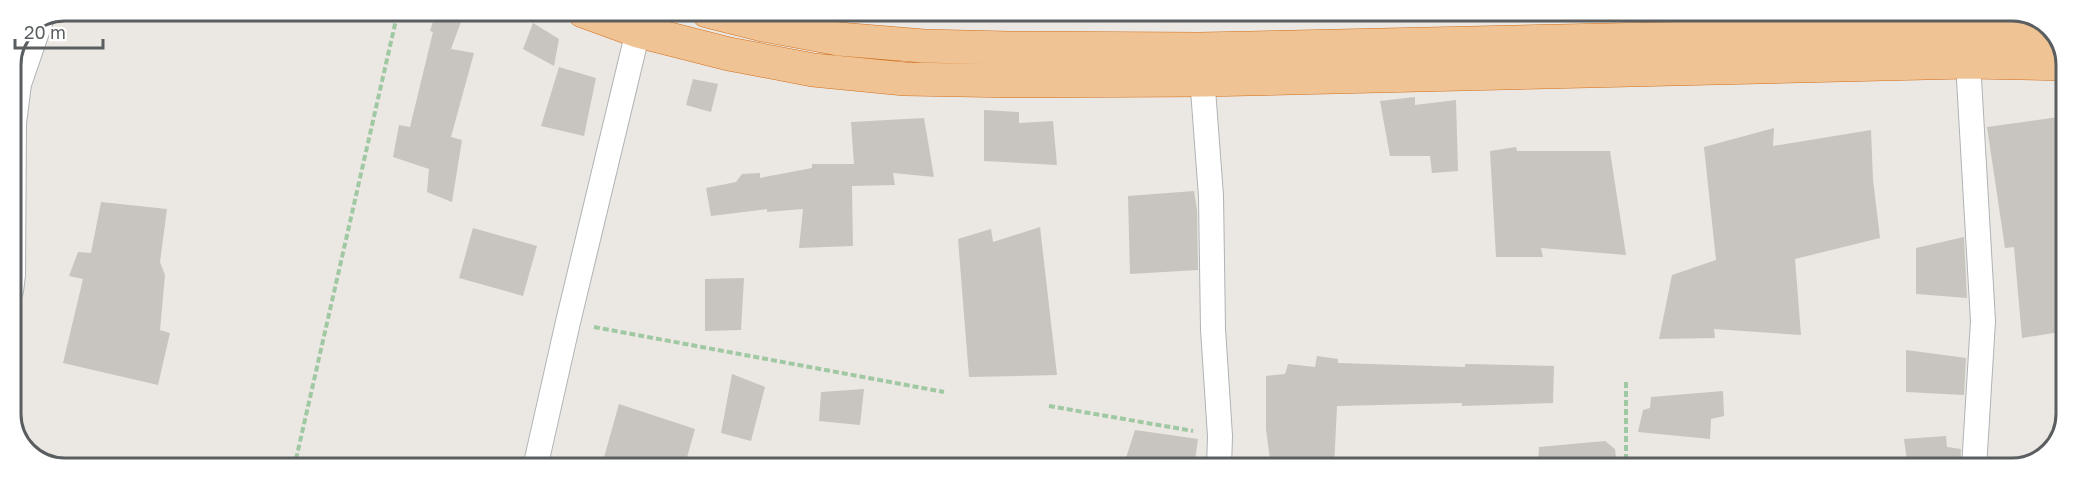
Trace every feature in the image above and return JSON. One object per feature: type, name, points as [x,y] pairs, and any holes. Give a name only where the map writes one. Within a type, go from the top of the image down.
[{"type":"highway","points":[[610,21],[638,31],[729,54],[813,70],[905,79],[1014,81],[1201,64],[1764,25],[2045,36]]},
{"type":"highway","points":[[747,21],[839,39],[924,46],[1009,48],[1201,64],[1968,62],[2056,64]]},
{"type":"street","points":[[21,78],[37,31]]},
{"type":"street","points":[[537,458],[638,31]]},
{"type":"street","points":[[1968,62],[1983,321],[1975,458]]},
{"type":"street","points":[[1201,64],[1211,196],[1213,329],[1219,458]]},
{"type":"path","points":[[296,458],[396,21]]},
{"type":"path","points":[[568,322],[944,392]]},
{"type":"path","points":[[1626,382],[1626,458]]},
{"type":"path","points":[[1049,406],[1220,436]]},
{"type":"building","points":[[433,21],[461,21],[451,49],[474,53],[451,137],[462,140],[452,202],[427,192],[429,169],[393,157],[399,125],[410,127],[433,32],[430,31]]},
{"type":"building","points":[[533,23],[559,39],[554,66],[523,49]]},
{"type":"building","points":[[559,67],[596,78],[584,136],[541,126]]},
{"type":"building","points":[[693,79],[718,84],[711,112],[686,105]]},
{"type":"building","points":[[1415,97],[1415,105],[1456,100],[1458,171],[1432,173],[1430,156],[1390,156],[1380,101]]},
{"type":"building","points":[[984,110],[1019,112],[1019,123],[1053,121],[1057,165],[984,161]]},
{"type":"building","points":[[2056,117],[2056,333],[2022,338],[2014,247],[2005,248],[1987,127]]},
{"type":"building","points":[[924,118],[934,177],[893,173],[895,185],[852,186],[853,246],[799,248],[803,209],[767,212],[767,209],[711,216],[706,188],[736,182],[742,174],[760,173],[760,178],[812,168],[812,164],[854,164],[851,122]]},
{"type":"building","points":[[1774,128],[1773,146],[1871,130],[1873,180],[1880,238],[1795,259],[1801,335],[1714,329],[1715,338],[1659,339],[1672,275],[1716,260],[1704,147]]},
{"type":"building","points":[[1516,147],[1517,151],[1610,151],[1626,255],[1541,248],[1543,257],[1496,257],[1490,151]]},
{"type":"building","points":[[1194,191],[1197,210],[1198,270],[1130,274],[1128,196]]},
{"type":"building","points":[[101,202],[167,209],[160,262],[165,275],[160,330],[170,333],[158,385],[63,363],[83,279],[69,276],[78,252],[91,253]]},
{"type":"building","points":[[1040,227],[1057,375],[969,377],[958,239],[991,229],[993,242]]},
{"type":"building","points":[[473,228],[537,246],[523,296],[459,278]]},
{"type":"building","points":[[1964,237],[1967,298],[1916,294],[1916,248]]},
{"type":"building","points":[[744,278],[741,330],[705,331],[705,279]]},
{"type":"building","points":[[1906,350],[1966,358],[1964,395],[1906,392]]},
{"type":"building","points":[[1317,356],[1338,359],[1338,363],[1465,367],[1465,364],[1554,366],[1553,403],[1337,406],[1334,458],[1270,458],[1266,429],[1266,376],[1285,374],[1288,364],[1315,367]]},
{"type":"building","points":[[732,374],[765,387],[751,441],[721,433]]},
{"type":"building","points":[[864,389],[860,425],[819,421],[821,392]]},
{"type":"building","points":[[1723,391],[1724,416],[1711,419],[1710,439],[1638,432],[1643,410],[1650,408],[1651,397]]},
{"type":"building","points":[[619,404],[695,429],[687,458],[604,458]]},
{"type":"building","points":[[1135,430],[1198,439],[1195,458],[1126,458]]},
{"type":"building","points":[[1946,436],[1947,447],[1961,449],[1961,458],[1907,458],[1904,439]]},
{"type":"building","points":[[1605,441],[1615,449],[1616,458],[1538,458],[1539,447]]}]
